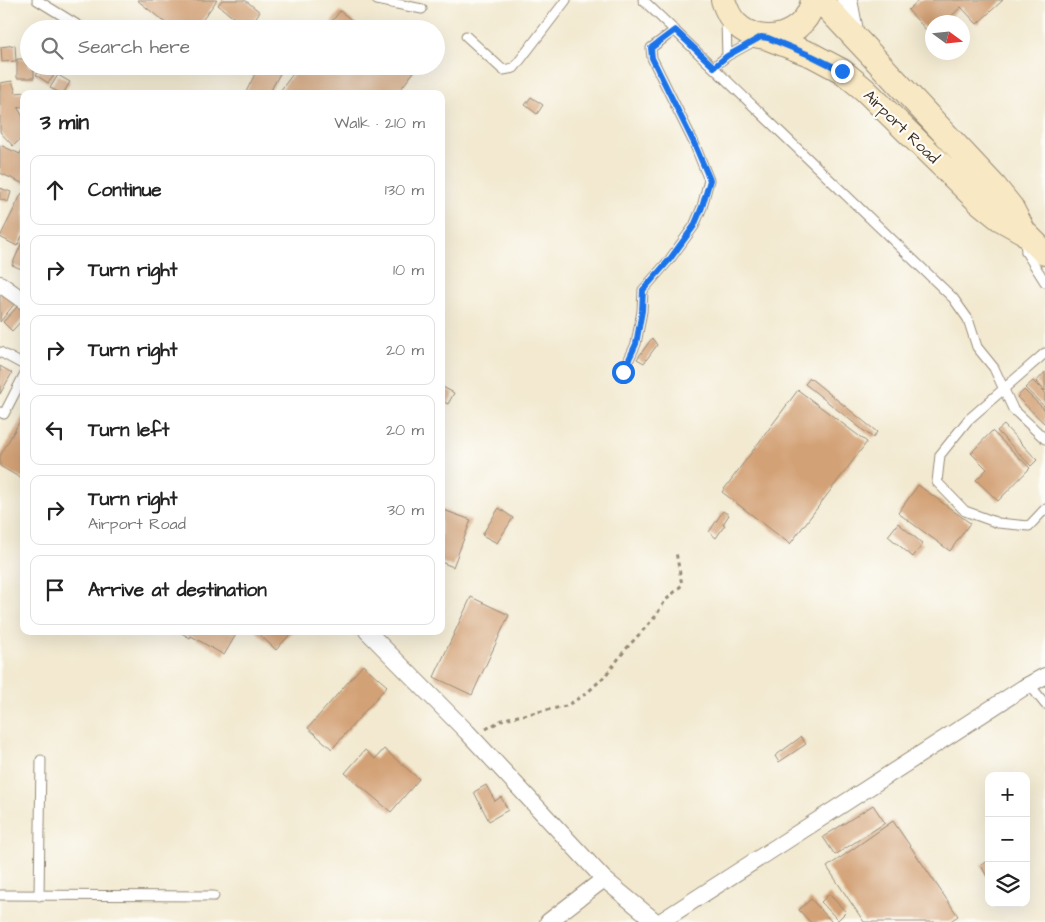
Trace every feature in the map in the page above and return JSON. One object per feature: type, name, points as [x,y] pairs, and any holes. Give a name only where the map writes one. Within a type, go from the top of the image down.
[{"type":"main road","points":[[765,37],[778,37],[796,28],[808,13],[813,0]]},
{"type":"main road","name":"Airport Road","points":[[820,0],[995,187],[1010,207],[1024,232]]},
{"type":"main road","name":"Airport Road","points":[[724,4],[729,15],[744,30],[812,56],[842,71],[865,90],[978,201],[999,218],[1024,232],[1045,253]]},
{"type":"street","points":[[847,0],[854,36]]},
{"type":"street","points":[[0,284],[20,298]]},
{"type":"street","points":[[371,635],[467,732],[604,879],[658,922],[1029,684],[1045,676]]},
{"type":"street","points":[[548,922],[604,879]]},
{"type":"lane","points":[[37,0],[69,20]]},
{"type":"lane","points":[[376,0],[422,9]]},
{"type":"lane","points":[[466,36],[503,70],[510,70],[514,68],[566,0]]},
{"type":"lane","points":[[643,0],[953,298],[968,319],[977,347],[994,368],[1013,409],[1045,439]]},
{"type":"lane","points":[[724,4],[727,56]]},
{"type":"lane","points":[[623,372],[636,344],[642,311],[643,290],[670,259],[694,226],[710,180],[652,58],[651,48],[675,30]]},
{"type":"lane","points":[[714,67],[727,56],[765,37]]},
{"type":"lane","points":[[1024,232],[1026,252],[1045,282]]},
{"type":"lane","points":[[0,352],[20,363]]},
{"type":"lane","points":[[1045,353],[968,420],[940,455],[937,482],[965,511],[998,523],[1029,526],[1045,509]]},
{"type":"lane","points":[[0,412],[4,414],[20,383]]},
{"type":"lane","points":[[1029,684],[1045,704]]},
{"type":"lane","points":[[39,896],[41,760]]},
{"type":"lane","points":[[0,895],[214,896]]},
{"type":"path","points":[[481,732],[504,719],[566,706],[587,693],[607,674],[625,650],[655,617],[665,601],[682,585],[676,552]]},
{"type":"building","points":[[137,0],[217,0],[203,20],[162,20]]},
{"type":"building","points":[[222,0],[245,0],[260,12],[254,20],[236,20],[218,5]]},
{"type":"building","points":[[919,0],[1003,0],[977,24],[961,7],[952,15],[925,15],[925,28],[908,10]]},
{"type":"building","points":[[340,11],[352,20],[333,20]]},
{"type":"building","points":[[15,45],[16,61],[2,62],[1,47]]},
{"type":"building","points":[[17,59],[20,59],[20,75],[34,75],[34,78],[17,78]]},
{"type":"building","points":[[36,75],[54,75],[48,83]]},
{"type":"building","points":[[58,75],[70,82],[65,90],[50,88]]},
{"type":"building","points":[[254,75],[279,75],[271,90],[247,90]]},
{"type":"building","points":[[292,75],[411,75],[400,90],[281,90]]},
{"type":"building","points":[[12,81],[16,93],[20,93],[20,107],[18,108],[20,112],[20,140],[13,146],[0,132],[0,83]]},
{"type":"building","points":[[531,97],[543,105],[537,114],[525,105]]},
{"type":"building","points":[[0,145],[20,154],[20,182],[0,173]]},
{"type":"building","points":[[0,188],[11,192],[8,202],[0,199]]},
{"type":"building","points":[[20,197],[20,240],[17,246],[0,237]]},
{"type":"building","points":[[20,247],[20,268],[12,265]]},
{"type":"building","points":[[0,290],[15,303],[0,322]]},
{"type":"building","points":[[20,306],[20,322],[12,331],[3,322]]},
{"type":"building","points":[[652,338],[657,345],[644,363],[637,359]]},
{"type":"building","points":[[0,366],[12,373],[0,394]]},
{"type":"building","points":[[1045,372],[1045,391],[1036,382]]},
{"type":"building","points":[[810,378],[877,432],[873,438],[805,384]]},
{"type":"building","points":[[1033,381],[1045,393],[1045,407],[1025,388]]},
{"type":"building","points":[[445,388],[454,393],[448,404],[445,403]]},
{"type":"building","points":[[798,390],[867,442],[790,544],[722,492]]},
{"type":"building","points":[[1024,390],[1045,410],[1045,424],[1017,397]]},
{"type":"building","points":[[20,421],[20,478],[0,466],[0,456]]},
{"type":"building","points":[[1004,425],[1037,460],[1031,466],[997,431]]},
{"type":"building","points":[[992,431],[1030,468],[998,501],[976,480],[987,469],[971,453]]},
{"type":"building","points":[[918,485],[970,523],[950,551],[898,513]]},
{"type":"building","points":[[499,508],[513,518],[497,543],[482,535]]},
{"type":"building","points":[[445,510],[471,520],[453,567],[445,564]]},
{"type":"building","points":[[723,511],[729,515],[716,538],[709,532]]},
{"type":"building","points":[[898,523],[923,544],[913,557],[888,536]]},
{"type":"building","points":[[471,597],[509,615],[472,695],[434,677]]},
{"type":"building","points":[[185,635],[236,635],[224,655],[191,636],[190,638]]},
{"type":"building","points":[[260,635],[289,635],[276,650]]},
{"type":"building","points":[[363,665],[387,686],[332,749],[308,728]]},
{"type":"building","points":[[801,737],[806,744],[779,762],[775,756]]},
{"type":"building","points":[[384,749],[419,779],[391,812],[345,773],[365,750],[375,759]]},
{"type":"building","points":[[486,785],[495,801],[501,797],[508,810],[489,821],[474,792]]},
{"type":"building","points":[[873,805],[885,823],[835,855],[823,837]]},
{"type":"building","points":[[893,821],[958,916],[949,922],[864,922],[827,867]]},
{"type":"building","points":[[985,863],[985,873],[981,865]]},
{"type":"building","points":[[829,894],[846,912],[838,920],[821,902]]},
{"type":"building","points":[[811,899],[832,922],[810,922],[799,910]]},
{"type":"route","points":[[623,372],[636,344],[642,311],[643,290],[670,259],[694,226],[710,180],[652,58],[651,48],[675,30],[714,67],[727,56],[761,37],[768,38],[812,56],[842,71]]}]
